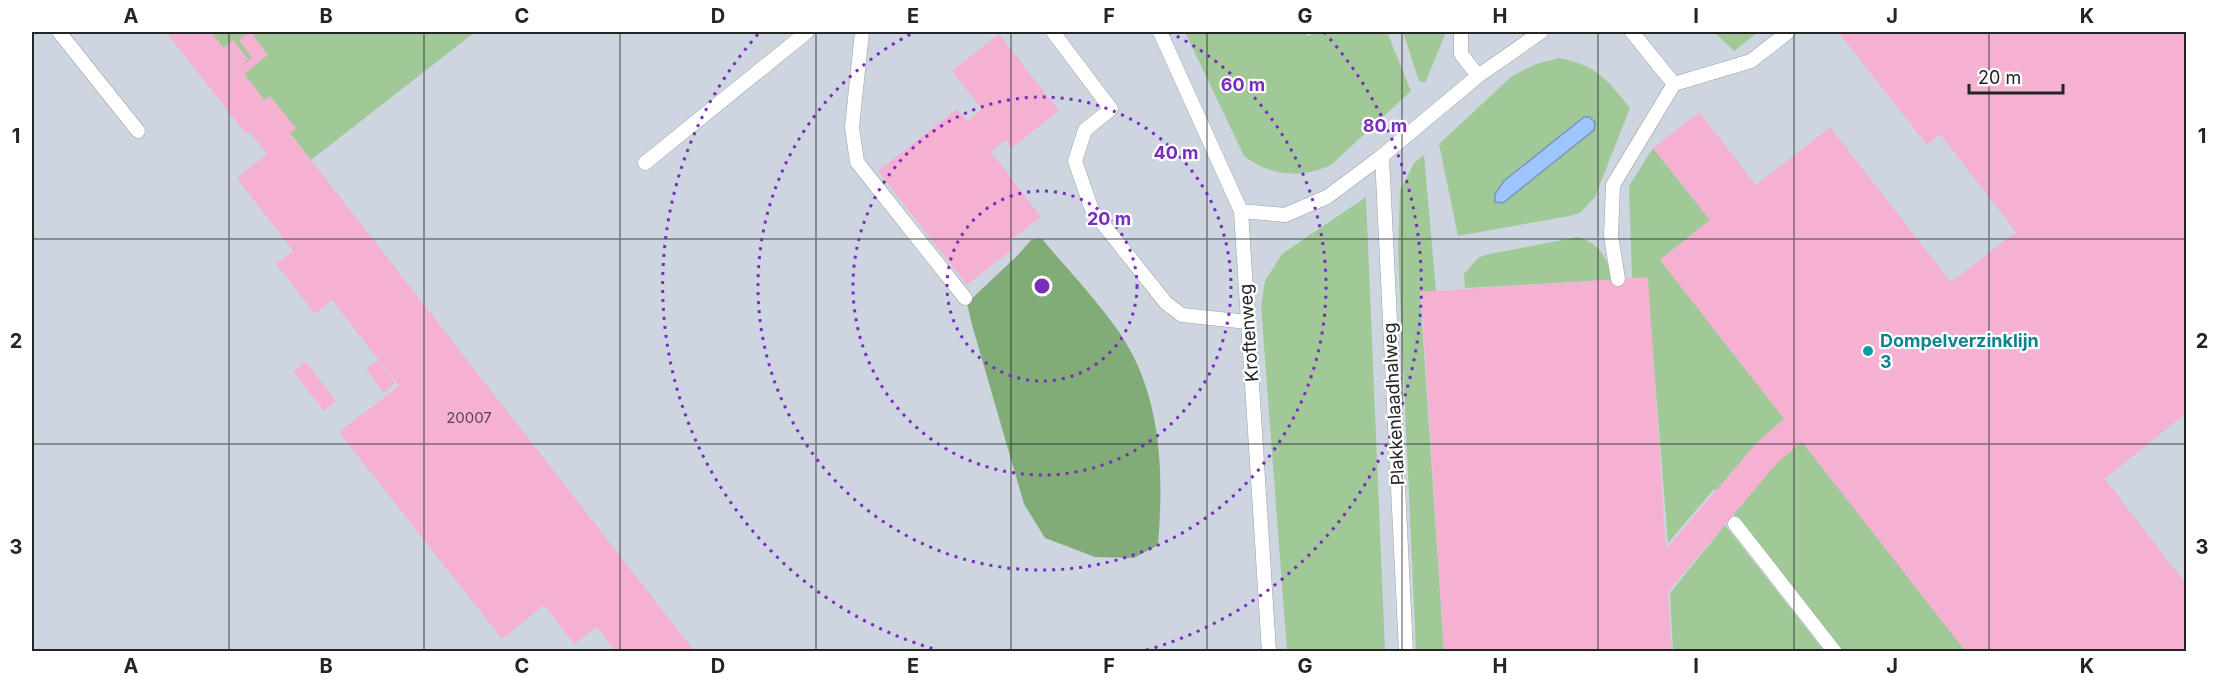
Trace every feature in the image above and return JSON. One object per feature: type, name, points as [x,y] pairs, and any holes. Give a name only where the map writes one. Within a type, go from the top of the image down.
[{"type":"lane","points":[[59,32],[138,131]]},
{"type":"lane","points":[[645,163],[807,32]]},
{"type":"lane","points":[[862,32],[852,127],[857,162],[965,298]]},
{"type":"lane","points":[[1053,32],[1111,109],[1085,130],[1075,161],[1092,210],[1166,303],[1182,315],[1248,322]]},
{"type":"lane","name":"Kroftenweg","points":[[1160,32],[1241,211],[1269,651]]},
{"type":"lane","points":[[1461,32],[1461,54],[1478,76]]},
{"type":"lane","points":[[1241,211],[1285,215],[1327,196],[1382,156],[1478,76],[1540,32]]},
{"type":"lane","points":[[1632,32],[1674,84]]},
{"type":"lane","points":[[1618,279],[1611,236],[1613,185],[1674,84],[1751,61],[1788,32]]},
{"type":"lane","name":"Plakkenlaadhalweg","points":[[1382,156],[1406,651]]},
{"type":"lane","points":[[1735,524],[1835,651]]},
{"type":"shaded area","points":[[32,32],[2186,32],[2186,651],[32,651]]},
{"type":"green space","points":[[211,32],[475,32],[311,160]]},
{"type":"green space","points":[[1185,32],[1304,32],[1308,36],[1315,32],[1387,32],[1411,91],[1331,165],[1297,174],[1275,171],[1254,163],[1244,156]]},
{"type":"green space","points":[[1403,32],[1446,32],[1425,83],[1419,81]]},
{"type":"green space","points":[[1714,32],[1758,32],[1734,51]]},
{"type":"green space","points":[[1559,58],[1592,69],[1607,81],[1630,108],[1595,197],[1580,213],[1458,236],[1439,144],[1512,76],[1536,64]]},
{"type":"green space","points":[[1653,148],[1710,220],[1660,260],[1966,651],[1843,651],[1714,489],[1668,543],[1647,278],[1632,279],[1629,186]]},
{"type":"green space","points":[[1424,155],[1436,291],[1420,292],[1444,652],[1416,651],[1398,251],[1400,191],[1414,163]]},
{"type":"green space","points":[[1366,197],[1385,651],[1287,651],[1261,306],[1265,281],[1282,254]]},
{"type":"green space","points":[[1578,237],[1592,243],[1602,252],[1611,280],[1465,288],[1464,274],[1478,258]]},
{"type":"green space","points":[[1042,239],[1119,332],[1144,381],[1152,408],[1160,462],[1158,545],[1134,558],[1095,557],[1045,538],[1024,504],[972,325],[967,303],[1031,240]]},
{"type":"green space","points":[[1725,525],[1824,651],[1673,651],[1670,593]]},
{"type":"water","points":[[1584,117],[1589,117],[1595,122],[1594,130],[1503,203],[1495,202],[1495,194],[1504,181]]},
{"type":"building","points":[[166,32],[211,32],[224,48],[233,40],[248,59],[239,67],[252,58],[239,40],[251,32],[268,55],[244,74],[264,100],[270,96],[296,128],[290,133],[695,652],[616,652],[597,627],[574,644],[544,605],[502,639],[339,432],[399,386],[332,300],[315,314],[276,264],[293,251],[237,178],[267,154],[249,131],[246,134]]},
{"type":"building","points":[[1838,32],[2186,32],[2186,413],[2105,479],[2186,584],[2186,652],[1966,652],[1802,442],[1778,462],[1668,592],[1672,652],[1444,652],[1421,292],[1648,277],[1666,549],[1758,441],[1784,419],[1660,260],[1710,220],[1653,148],[1699,112],[1756,185],[1830,127],[1951,282],[2016,232],[1940,134],[1927,145]]},
{"type":"building","points":[[999,34],[1059,111],[1012,148],[1006,140],[991,152],[1041,217],[1008,242],[1013,249],[967,285],[878,171],[957,109],[967,121],[982,109],[952,71]]},
{"type":"building","points":[[378,360],[395,383],[384,393],[366,369]]},
{"type":"building","points":[[306,362],[336,401],[324,411],[293,372]]},
{"type":"place","name":"Dompelverzinklijn 3","points":[[1868,351]]}]
